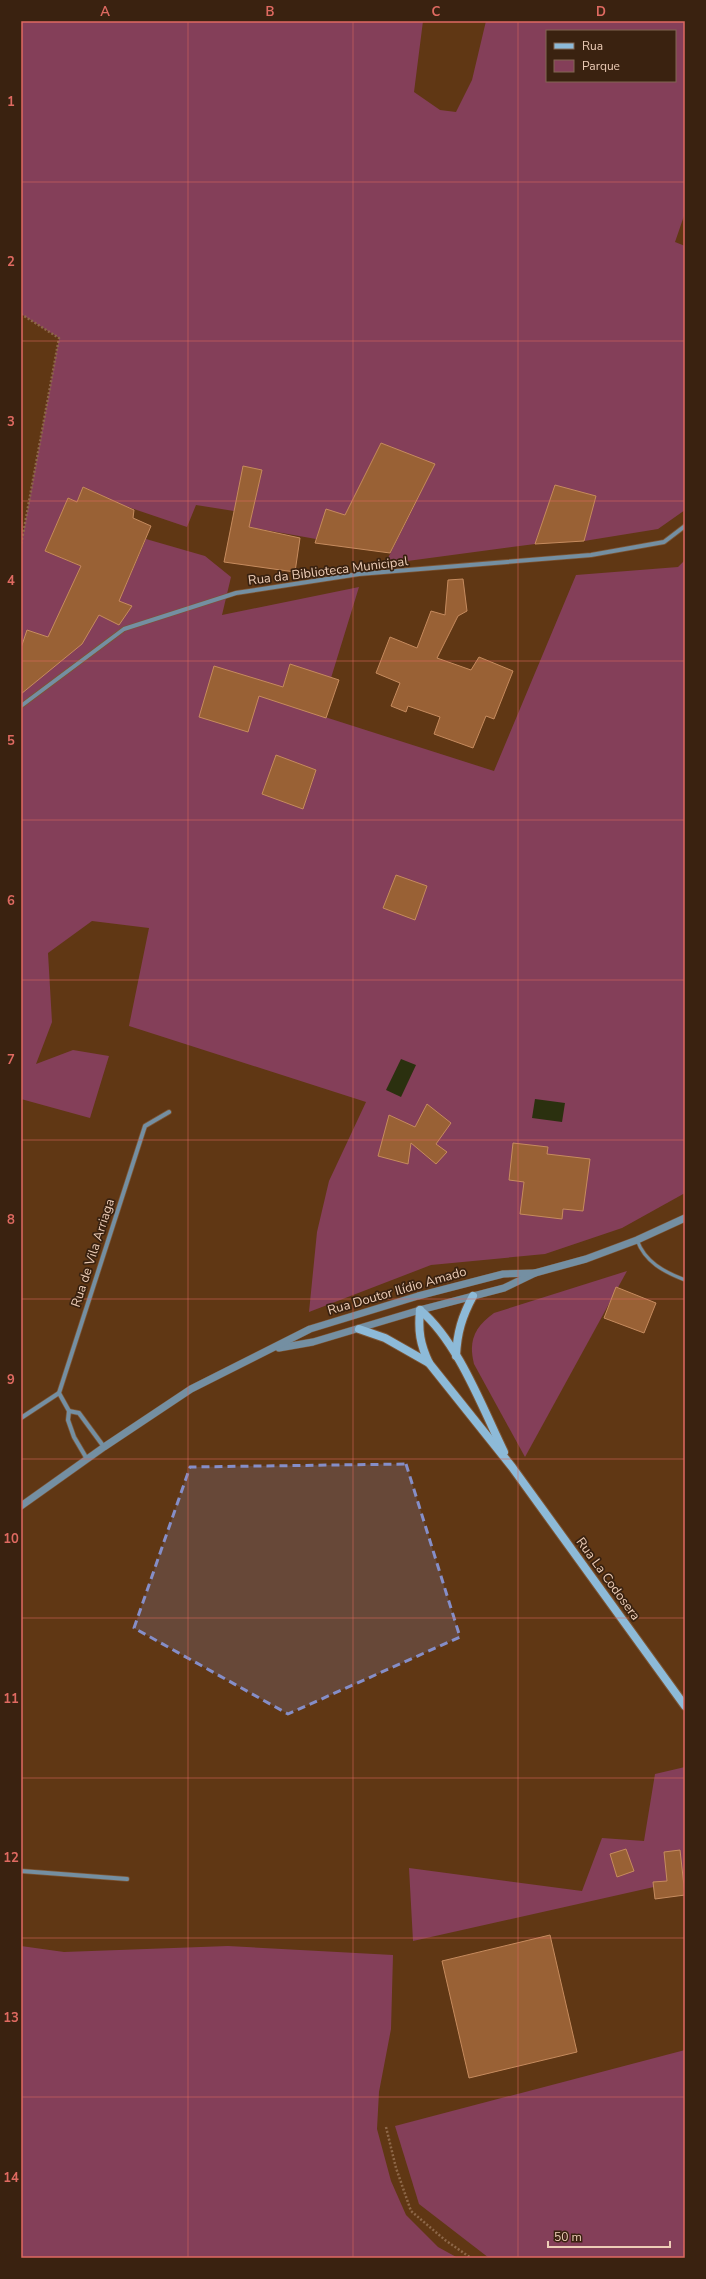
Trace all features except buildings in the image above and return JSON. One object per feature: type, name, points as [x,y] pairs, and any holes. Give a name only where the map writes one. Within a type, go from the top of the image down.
[{"type":"main road","points":[[456,1356],[457,1332],[464,1312],[473,1296]]},
{"type":"main road","points":[[420,1310],[430,1319],[456,1356],[512,1466]]},
{"type":"main road","points":[[420,1310],[418,1331],[421,1346],[429,1363],[512,1466]]},
{"type":"main road","points":[[359,1329],[385,1338],[429,1363]]},
{"type":"main road","name":"Rua La Codosera","points":[[512,1466],[685,1706]]},
{"type":"street","name":"Rua da Biblioteca Municipal","points":[[21,706],[124,629],[236,593],[359,574],[591,555],[664,542],[685,526]]},
{"type":"street","name":"Rua de Vila Arriaga","points":[[60,1393],[145,1126],[169,1112]]},
{"type":"street","name":"Rua Doutor Ilídio Amado","points":[[271,1349],[313,1342],[420,1310],[504,1288],[535,1273],[586,1259],[637,1240],[685,1218]]},
{"type":"street","name":"Rua Doutor Ilídio Amado","points":[[21,1506],[166,1404],[216,1375],[310,1329],[418,1296],[503,1274],[535,1273]]},
{"type":"street","points":[[418,1296],[420,1310]]},
{"type":"street","points":[[21,1418],[60,1393],[69,1411],[68,1420],[74,1437],[87,1459]]},
{"type":"street","points":[[69,1411],[80,1414],[104,1447]]},
{"type":"street","points":[[21,1871],[127,1879]]},
{"type":"lane","points":[[637,1240],[640,1248],[650,1262],[664,1272],[685,1280]]},
{"type":"path","points":[[21,314],[59,338],[21,545]]},
{"type":"path","points":[[386,2127],[396,2168],[411,2211],[445,2240],[471,2258]]},
{"type":"highlighted area","points":[[406,1464],[460,1637],[288,1714],[134,1628],[190,1467]]},
{"type":"green space","points":[[21,21],[423,21],[414,92],[440,110],[456,112],[472,80],[486,21],[685,21],[685,213],[675,242],[685,246],[685,510],[658,529],[584,541],[596,496],[555,486],[535,544],[385,564],[434,466],[381,443],[345,515],[326,510],[316,539],[249,527],[262,470],[244,467],[234,511],[196,505],[187,527],[125,506],[83,487],[77,502],[68,498],[45,551],[126,585],[146,539],[205,556],[231,577],[222,615],[359,587],[331,678],[290,664],[278,702],[494,771],[576,575],[678,567],[685,560],[685,1193],[622,1228],[545,1254],[431,1265],[309,1312],[317,1232],[329,1181],[366,1102],[129,1026],[149,928],[92,921],[48,953],[52,1022],[36,1064],[73,1050],[109,1056],[90,1118],[21,1099],[21,545],[59,338],[21,314]],"holes":[[[276,756],[316,770],[303,808],[262,794]]]},
{"type":"green space","points":[[627,1271],[525,1457],[474,1364],[472,1348],[478,1329],[487,1318],[494,1313]]},
{"type":"green space","points":[[685,1767],[685,1880],[413,1941],[409,1868],[582,1891],[602,1838],[644,1841],[655,1774]]},
{"type":"green space","points":[[21,1946],[64,1952],[228,1946],[393,1955],[391,2029],[379,2092],[377,2129],[391,2181],[406,2215],[438,2247],[458,2258],[21,2258]]},
{"type":"green space","points":[[685,2050],[685,2258],[489,2258],[419,2204],[395,2126]]},
{"type":"shaded area","points":[[401,1059],[416,1065],[401,1097],[386,1090]]},
{"type":"shaded area","points":[[535,1099],[565,1103],[562,1122],[532,1118]]}]
